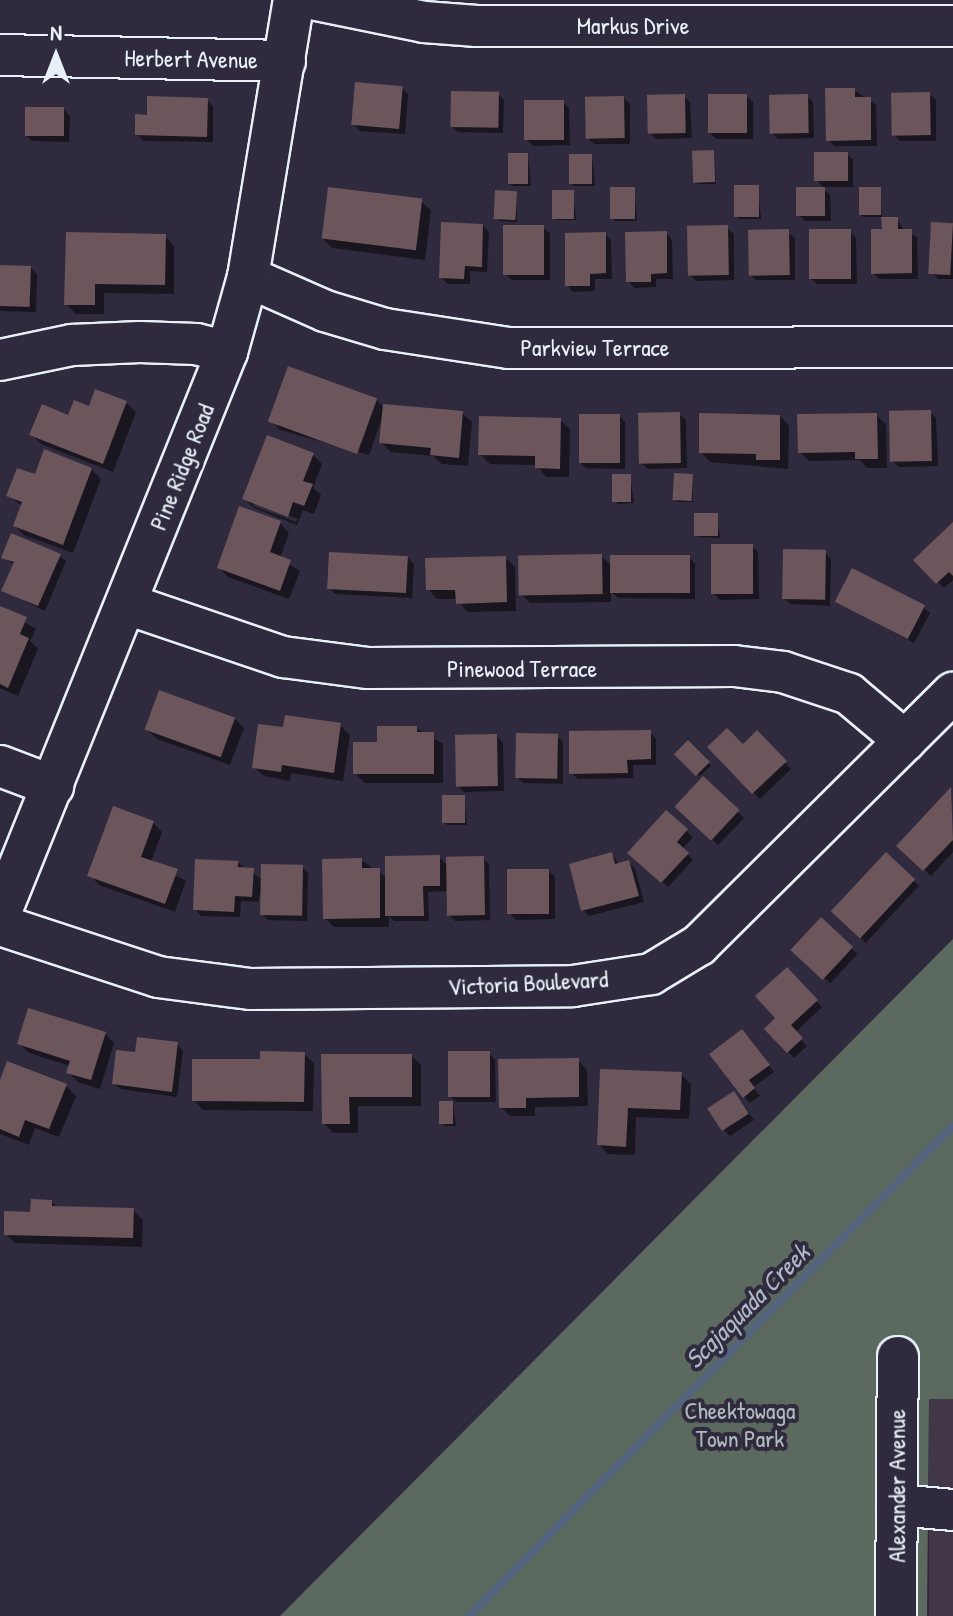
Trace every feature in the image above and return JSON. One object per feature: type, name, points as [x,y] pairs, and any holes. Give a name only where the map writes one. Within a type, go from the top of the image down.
[{"type":"street","name":"Pine Ridge Road","points":[[0,914],[227,352],[248,277],[294,0]]},
{"type":"street","name":"Markus Drive","points":[[316,0],[477,26],[953,26]]},
{"type":"street","name":"Herbert Avenue","points":[[0,55],[285,61]]},
{"type":"street","name":"Parkview Terrace","points":[[248,277],[325,311],[385,329],[509,348],[953,347]]},
{"type":"street","points":[[0,360],[104,343],[177,343],[227,352]]},
{"type":"street","name":"Pinewood Terrace","points":[[127,604],[283,657],[368,668],[734,666],[783,672],[849,694],[905,741]]},
{"type":"street","name":"Victoria Boulevard","points":[[0,925],[158,977],[250,989],[573,986],[651,974],[699,945],[953,693]]},
{"type":"street","points":[[0,766],[53,786]]},
{"type":"street","name":"Alexander Avenue","points":[[896,1616],[898,1357]]},
{"type":"street","points":[[897,1505],[953,1510]]},
{"type":"shaded area","points":[[929,1399],[953,1399],[953,1616],[929,1616]]},
{"type":"green space","name":"Cheektowaga Town Park","points":[[953,939],[953,1399],[929,1399],[927,1616],[280,1616]]},
{"type":"building","points":[[355,82],[403,86],[399,129],[351,125]]},
{"type":"building","points":[[825,88],[855,88],[855,97],[871,97],[871,140],[826,141]]},
{"type":"building","points":[[451,91],[499,92],[498,128],[450,127]]},
{"type":"building","points":[[930,92],[931,135],[892,136],[891,93]]},
{"type":"building","points":[[685,94],[686,133],[648,134],[647,95]]},
{"type":"building","points":[[708,94],[747,94],[747,133],[708,133]]},
{"type":"building","points":[[808,94],[809,133],[770,134],[769,95]]},
{"type":"building","points":[[147,96],[208,98],[207,137],[135,135],[135,114],[147,115]]},
{"type":"building","points":[[624,96],[625,138],[586,139],[585,97]]},
{"type":"building","points":[[524,100],[564,100],[564,140],[524,140]]},
{"type":"building","points":[[25,107],[64,107],[64,136],[25,136]]},
{"type":"building","points":[[714,150],[715,182],[693,183],[692,151]]},
{"type":"building","points":[[814,152],[848,152],[848,181],[814,181]]},
{"type":"building","points":[[508,153],[528,153],[528,184],[508,184]]},
{"type":"building","points":[[569,154],[592,154],[592,184],[569,184]]},
{"type":"building","points":[[734,185],[759,185],[759,217],[734,217]]},
{"type":"building","points":[[328,187],[422,199],[416,250],[322,239]]},
{"type":"building","points":[[610,187],[635,187],[635,219],[610,219]]},
{"type":"building","points":[[796,187],[825,187],[825,216],[796,216]]},
{"type":"building","points":[[859,187],[881,187],[881,215],[859,215]]},
{"type":"building","points":[[495,190],[517,191],[515,220],[493,219]]},
{"type":"building","points":[[552,190],[574,190],[574,219],[552,219]]},
{"type":"building","points":[[881,217],[898,217],[898,229],[912,229],[912,273],[871,274],[871,229],[882,229]]},
{"type":"building","points":[[441,222],[483,224],[482,267],[465,266],[464,279],[439,278]]},
{"type":"building","points":[[931,222],[953,223],[950,275],[928,274]]},
{"type":"building","points":[[503,225],[544,225],[544,275],[503,275]]},
{"type":"building","points":[[728,225],[729,275],[688,276],[687,226]]},
{"type":"building","points":[[789,229],[790,275],[749,276],[748,230]]},
{"type":"building","points":[[809,229],[851,229],[851,279],[809,279]]},
{"type":"building","points":[[667,231],[667,273],[651,274],[651,282],[626,282],[625,232]]},
{"type":"building","points":[[66,232],[166,234],[165,285],[95,284],[95,305],[64,305]]},
{"type":"building","points":[[606,232],[606,273],[590,274],[590,286],[565,286],[565,233]]},
{"type":"building","points":[[0,265],[31,266],[30,307],[0,306]]},
{"type":"building","points":[[288,366],[377,398],[357,454],[268,421]]},
{"type":"building","points":[[95,389],[127,401],[103,464],[29,435],[42,404],[68,415],[74,400],[89,406]]},
{"type":"building","points":[[383,404],[463,411],[459,458],[430,455],[431,448],[379,443]]},
{"type":"building","points":[[931,410],[932,461],[890,462],[889,411]]},
{"type":"building","points":[[680,412],[681,463],[639,464],[638,413]]},
{"type":"building","points":[[699,413],[780,415],[780,460],[756,460],[756,454],[699,453]]},
{"type":"building","points":[[877,413],[878,459],[855,459],[855,452],[798,453],[797,414]]},
{"type":"building","points":[[579,414],[620,414],[620,463],[579,463]]},
{"type":"building","points":[[479,416],[561,418],[560,469],[535,468],[535,456],[478,455]]},
{"type":"building","points":[[267,435],[314,453],[303,481],[313,484],[304,506],[293,502],[288,517],[242,499]]},
{"type":"building","points":[[44,449],[92,468],[63,545],[13,526],[22,502],[6,496],[17,468],[35,474]]},
{"type":"building","points":[[674,473],[693,474],[692,501],[673,500]]},
{"type":"building","points":[[612,474],[631,474],[631,502],[612,502]]},
{"type":"building","points":[[239,506],[281,521],[270,552],[291,560],[280,591],[217,568]]},
{"type":"building","points":[[694,513],[718,513],[718,536],[694,536]]},
{"type":"building","points":[[953,522],[953,576],[949,572],[936,584],[913,560]]},
{"type":"building","points":[[11,533],[61,554],[38,606],[1,591],[14,562],[1,558]]},
{"type":"building","points":[[711,544],[753,544],[753,594],[711,594]]},
{"type":"building","points":[[783,549],[826,550],[825,600],[782,599]]},
{"type":"building","points":[[329,552],[408,556],[406,593],[327,589]]},
{"type":"building","points":[[602,554],[603,594],[519,595],[518,555]]},
{"type":"building","points":[[610,555],[690,555],[690,593],[610,593]]},
{"type":"building","points":[[506,556],[507,602],[456,604],[455,590],[426,590],[425,558]]},
{"type":"building","points":[[852,568],[925,605],[908,639],[835,602]]},
{"type":"building","points":[[0,606],[27,617],[20,634],[29,638],[8,688],[0,684]]},
{"type":"building","points":[[159,690],[235,718],[221,757],[145,729]]},
{"type":"building","points":[[285,715],[341,723],[334,773],[282,765],[281,772],[252,768],[258,724],[283,727]]},
{"type":"building","points":[[377,726],[417,726],[417,732],[434,732],[434,774],[353,774],[353,742],[377,742]]},
{"type":"building","points":[[727,728],[743,744],[757,730],[787,761],[752,794],[707,747]]},
{"type":"building","points":[[651,730],[651,759],[627,760],[628,773],[569,774],[569,731]]},
{"type":"building","points":[[516,733],[558,734],[557,779],[515,778]]},
{"type":"building","points":[[497,734],[498,786],[456,787],[455,735]]},
{"type":"building","points":[[688,740],[710,762],[696,776],[674,754]]},
{"type":"building","points":[[703,776],[740,810],[711,841],[674,807]]},
{"type":"building","points":[[951,787],[953,840],[923,871],[896,846]]},
{"type":"building","points":[[442,795],[465,795],[465,823],[442,823]]},
{"type":"building","points":[[113,806],[154,821],[141,857],[178,869],[165,904],[87,876]]},
{"type":"building","points":[[666,810],[688,829],[677,842],[689,853],[661,883],[627,853]]},
{"type":"building","points":[[612,852],[615,864],[629,860],[639,896],[581,911],[569,864]]},
{"type":"building","points":[[886,852],[915,879],[860,939],[831,911]]},
{"type":"building","points":[[440,855],[440,886],[423,886],[424,916],[385,916],[385,856]]},
{"type":"building","points":[[484,856],[485,915],[447,916],[446,857]]},
{"type":"building","points":[[362,858],[362,868],[380,868],[380,918],[323,919],[322,859]]},
{"type":"building","points":[[195,859],[238,861],[238,867],[254,868],[252,897],[235,896],[234,912],[193,910]]},
{"type":"building","points":[[261,864],[303,865],[302,916],[260,915]]},
{"type":"building","points":[[507,869],[549,869],[549,914],[507,914]]},
{"type":"building","points":[[821,917],[853,947],[822,980],[790,950]]},
{"type":"building","points":[[787,967],[818,1000],[791,1025],[803,1038],[787,1053],[764,1029],[775,1018],[755,996]]},
{"type":"building","points":[[28,1008],[106,1032],[91,1080],[66,1073],[70,1061],[17,1044]]},
{"type":"building","points":[[742,1029],[770,1065],[749,1080],[755,1088],[743,1098],[709,1054]]},
{"type":"building","points":[[137,1037],[178,1042],[172,1092],[112,1084],[116,1050],[135,1052]]},
{"type":"building","points":[[260,1051],[305,1052],[304,1102],[192,1101],[192,1059],[260,1059]]},
{"type":"building","points":[[448,1051],[490,1051],[490,1097],[448,1097]]},
{"type":"building","points":[[321,1054],[412,1054],[412,1097],[349,1097],[350,1124],[322,1124]]},
{"type":"building","points":[[579,1058],[579,1097],[526,1098],[526,1108],[499,1108],[498,1059]]},
{"type":"building","points":[[7,1061],[67,1084],[49,1129],[25,1120],[19,1137],[0,1129],[0,1080]]},
{"type":"building","points":[[600,1069],[682,1072],[680,1110],[628,1108],[626,1147],[597,1145]]},
{"type":"building","points":[[734,1091],[749,1114],[722,1131],[707,1108]]},
{"type":"building","points":[[439,1101],[453,1101],[453,1124],[439,1124]]},
{"type":"building","points":[[31,1199],[52,1200],[52,1206],[134,1208],[133,1238],[4,1235],[4,1211],[30,1212]]},
{"type":"waterway","name":"Scajaquada Creek","points":[[469,1616],[953,1126]]}]
